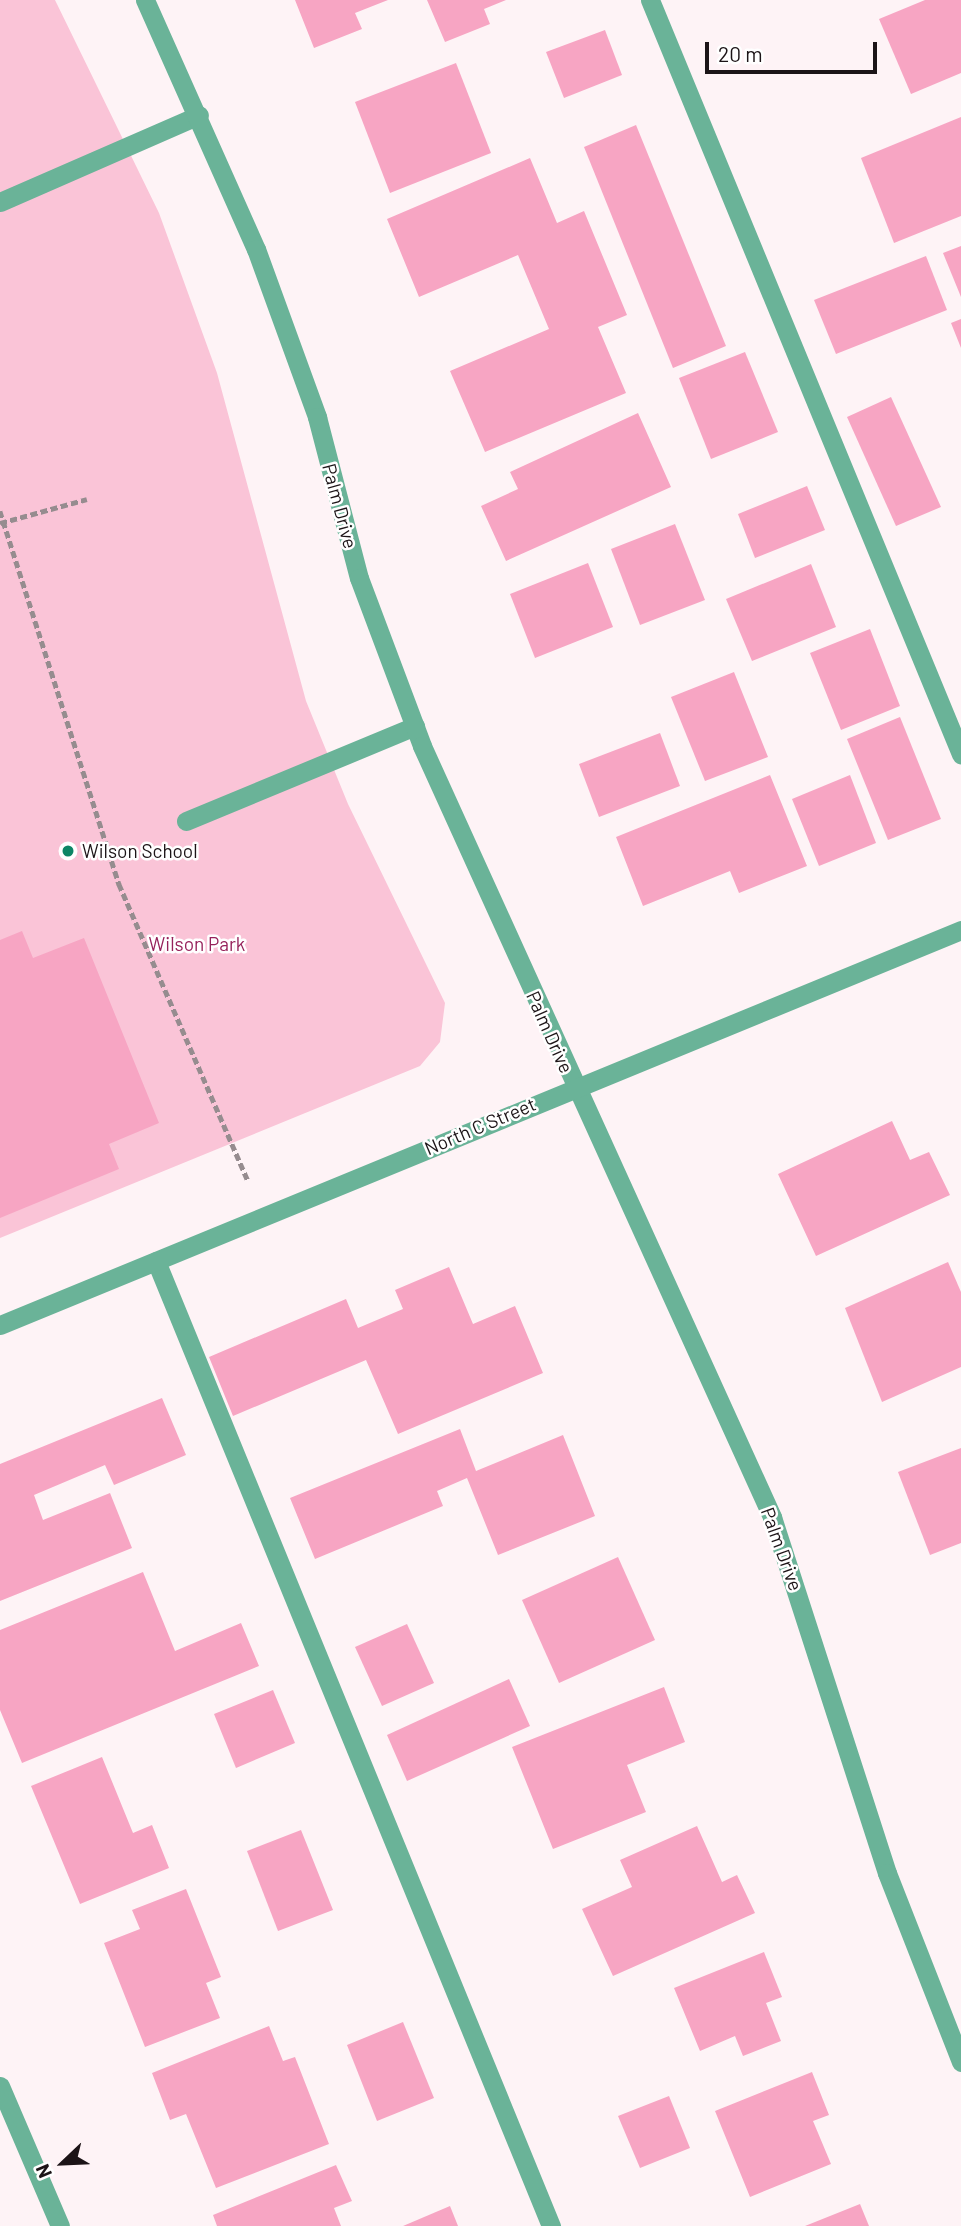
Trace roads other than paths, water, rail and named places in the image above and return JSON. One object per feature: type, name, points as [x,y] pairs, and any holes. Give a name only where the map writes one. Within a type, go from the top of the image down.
[{"type":"street","name":"Palm Drive","points":[[145,0],[199,115],[256,249],[312,404],[359,578],[415,726],[574,1086],[772,1517],[887,1874],[961,2062]]},
{"type":"street","points":[[650,0],[961,754]]},
{"type":"street","points":[[0,202],[199,115]]},
{"type":"street","points":[[186,821],[415,726]]},
{"type":"street","name":"North C Street","points":[[0,1325],[574,1086],[961,930]]},
{"type":"street","points":[[156,1261],[551,2226]]},
{"type":"street","points":[[0,2086],[60,2226]]},
{"type":"place","name":"Wilson School","points":[[68,851]]},
{"type":"park label","name":"Wilson Park","points":[[197,944]]}]
